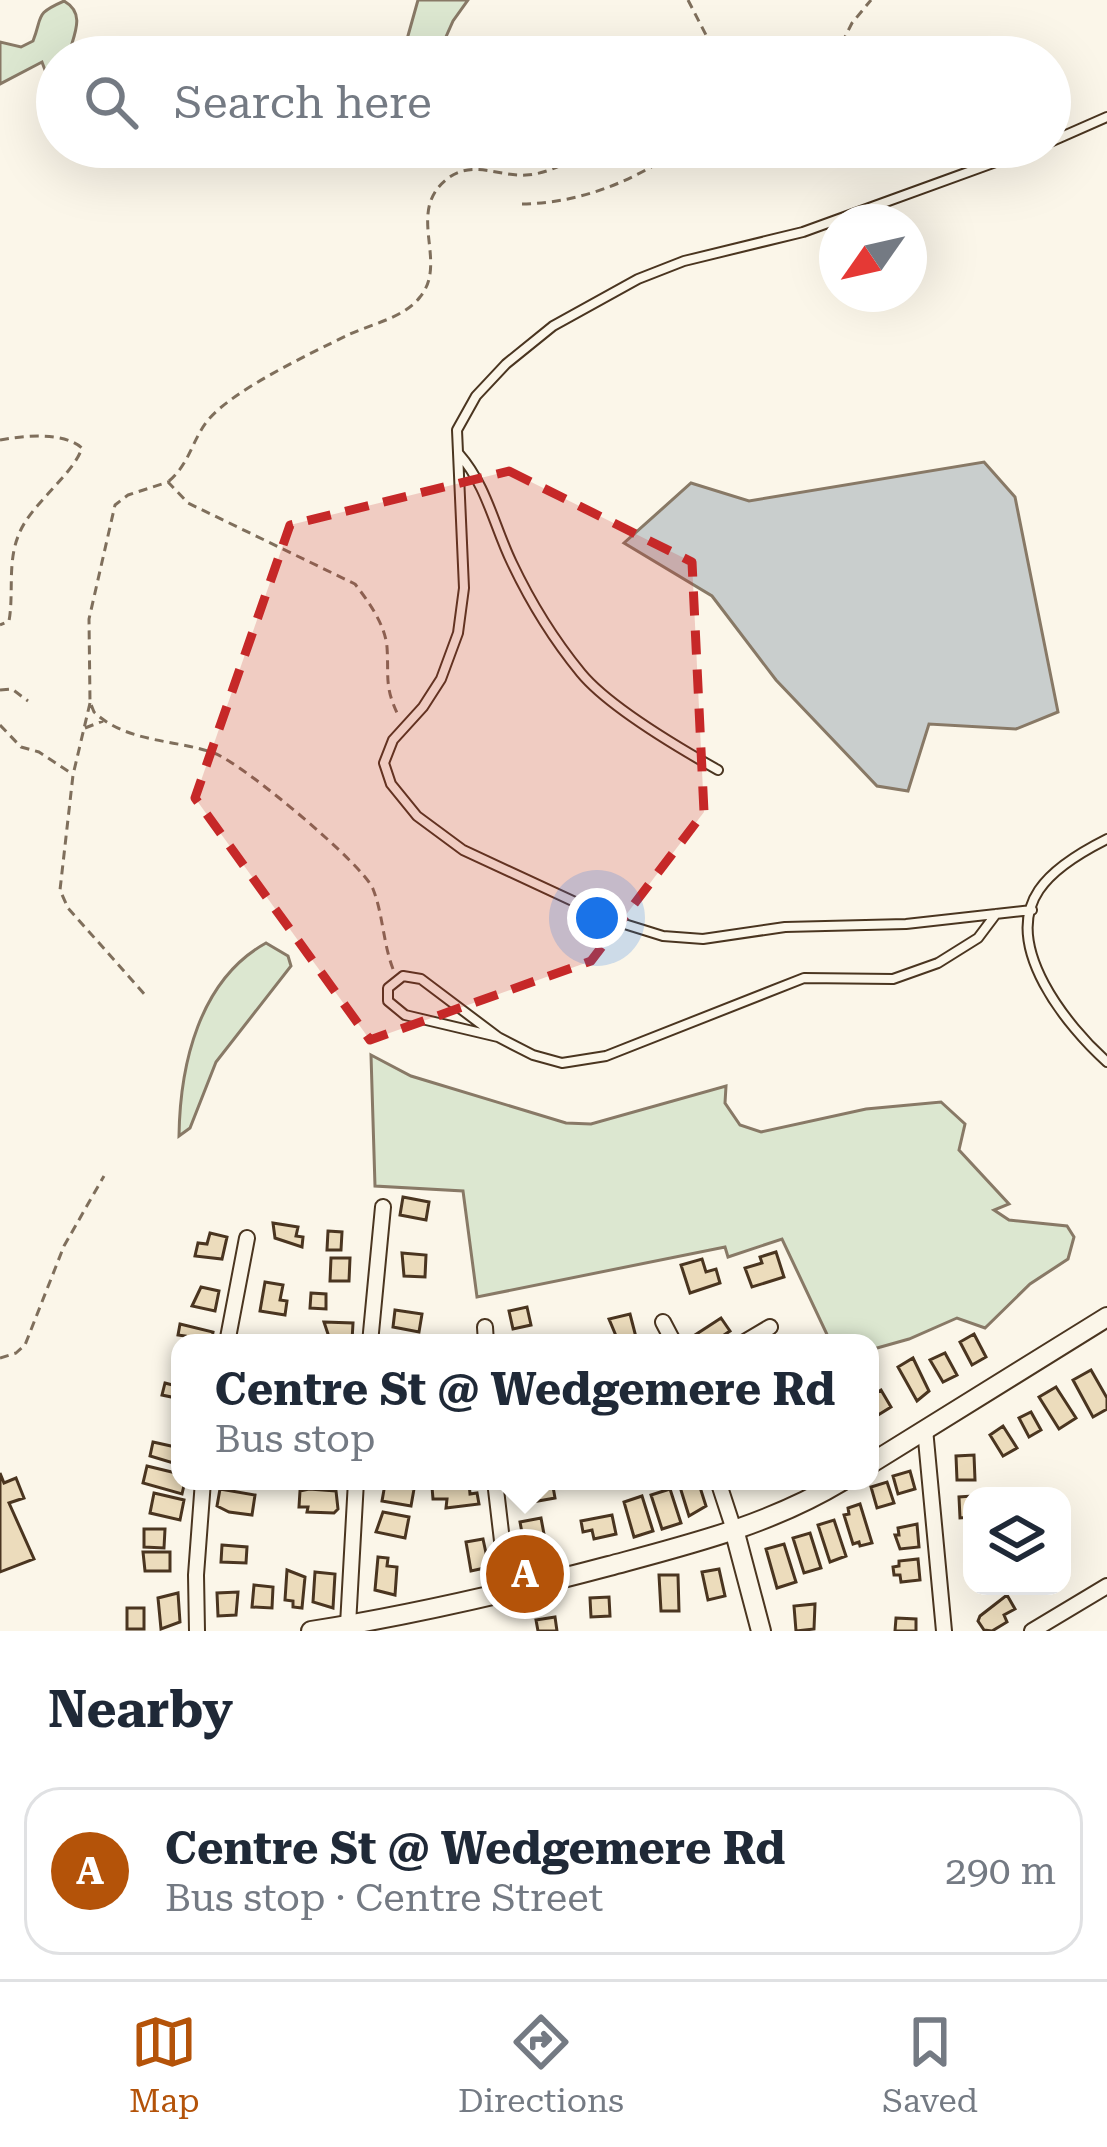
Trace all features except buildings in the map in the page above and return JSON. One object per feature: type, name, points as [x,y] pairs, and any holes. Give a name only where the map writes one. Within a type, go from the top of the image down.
[{"type":"main road","points":[[879,1458],[1107,1317]]},
{"type":"main road","points":[[311,1631],[508,1592],[735,1533],[826,1490]]},
{"type":"main road","points":[[735,1533],[761,1631]]},
{"type":"street","points":[[371,1334],[383,1207]]},
{"type":"street","points":[[229,1334],[247,1238]]},
{"type":"street","points":[[663,1322],[669,1334]]},
{"type":"street","points":[[758,1334],[770,1327]]},
{"type":"street","points":[[925,1429],[944,1631]]},
{"type":"street","points":[[197,1631],[202,1490]]},
{"type":"street","points":[[348,1625],[356,1490]]},
{"type":"street","points":[[496,1490],[508,1592]]},
{"type":"street","points":[[721,1490],[735,1533]]},
{"type":"street","points":[[1032,1631],[1107,1586]]},
{"type":"lane","points":[[1071,133],[1107,117]]},
{"type":"lane","points":[[979,168],[802,232],[684,261],[638,279],[553,326],[506,364],[476,396],[457,430],[464,589],[458,633],[441,679],[385,752],[384,763],[391,784],[417,816],[463,850],[618,922],[663,936],[703,939],[785,927],[906,924],[1032,910]]},
{"type":"lane","points":[[458,453],[479,482],[511,561],[546,624],[584,677],[668,741],[718,770]]},
{"type":"lane","points":[[1107,839],[1048,879],[1032,910],[1032,946],[1053,1003],[1076,1034],[1107,1062]]},
{"type":"lane","points":[[498,1036],[394,1009],[387,994],[396,980],[411,975],[422,979],[498,1036],[533,1055],[562,1063],[606,1056],[804,978],[892,979],[938,963],[978,938],[997,913]]},
{"type":"path","points":[[688,0],[707,36]]},
{"type":"path","points":[[846,36],[871,0]]},
{"type":"path","points":[[146,996],[63,899],[61,883],[73,775],[90,702],[89,619],[112,511],[128,495],[168,482],[190,458],[208,420],[230,401],[417,301],[428,279],[426,213],[442,182],[469,169],[516,175],[550,168]]},
{"type":"path","points":[[522,204],[570,199],[654,168]]},
{"type":"path","points":[[0,440],[23,435],[68,440],[82,448],[75,465],[60,476],[20,531],[13,558],[9,621],[0,626]]},
{"type":"path","points":[[168,482],[188,503],[355,584],[387,645],[387,692],[404,727]]},
{"type":"path","points":[[0,690],[12,689],[28,701]]},
{"type":"path","points":[[90,702],[105,721],[137,736],[227,759],[341,851],[372,887],[396,980]]},
{"type":"path","points":[[82,731],[89,724],[105,721]]},
{"type":"path","points":[[0,725],[21,747],[39,752],[73,775]]},
{"type":"path","points":[[0,1358],[25,1345],[64,1246],[104,1176]]},
{"type":"highlighted area","points":[[509,471],[692,562],[704,812],[591,961],[370,1040],[195,798],[290,525]]},
{"type":"green space","points":[[418,0],[468,0],[446,36],[408,36]]},
{"type":"green space","points":[[64,1],[71,6],[77,19],[73,36],[36,36],[36,65],[0,84],[0,42],[21,47],[33,41],[48,9]]},
{"type":"green space","points":[[266,943],[288,956],[291,966],[216,1062],[190,1128],[179,1136],[189,1053],[209,1002],[243,959]]},
{"type":"green space","points":[[371,1055],[411,1076],[566,1123],[591,1124],[726,1086],[725,1103],[740,1125],[761,1132],[866,1109],[941,1102],[965,1124],[959,1150],[1009,1204],[994,1210],[1009,1220],[1067,1226],[1074,1237],[1068,1259],[1030,1284],[985,1328],[957,1318],[879,1347],[879,1334],[827,1334],[782,1239],[728,1257],[725,1247],[477,1297],[463,1191],[375,1186]]},
{"type":"shaded area","points":[[984,462],[1015,497],[1058,712],[1016,729],[929,724],[908,791],[877,786],[776,680],[712,596],[624,543],[691,483],[749,501]]},
{"type":"place","name":"Centre St @ Wedgemere Rd","points":[[525,1574]]}]
